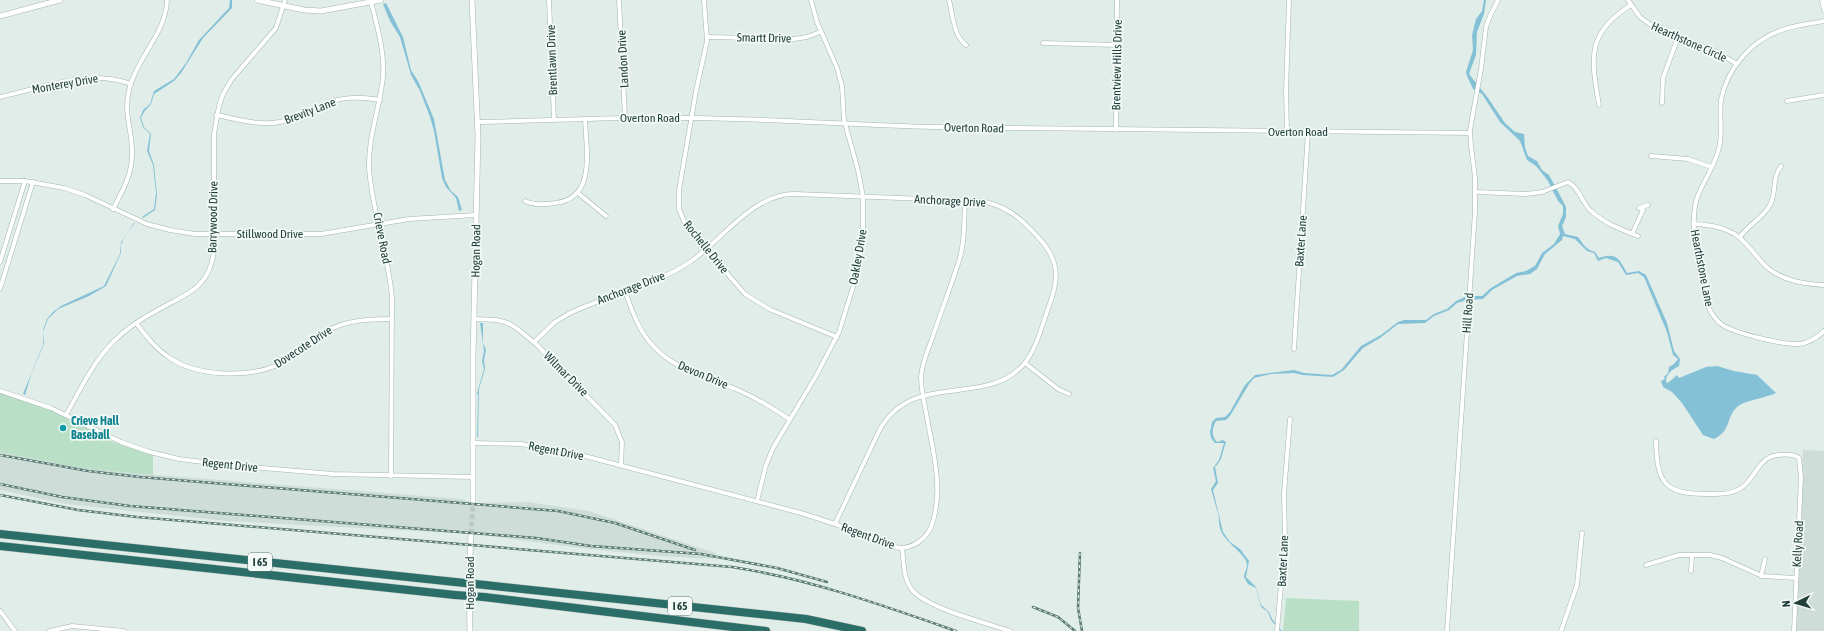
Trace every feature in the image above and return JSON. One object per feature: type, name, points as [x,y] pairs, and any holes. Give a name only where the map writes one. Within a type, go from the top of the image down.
[{"type":"highway","name":"I 65","points":[[0,534],[806,619],[862,631]]},
{"type":"highway","name":"I 65","points":[[0,546],[484,597],[766,631]]},
{"type":"street","points":[[0,16],[60,0]]},
{"type":"street","points":[[113,209],[126,182],[132,163],[132,147],[127,110],[130,84],[162,26],[166,12],[167,0]]},
{"type":"street","points":[[257,0],[284,3],[321,11],[381,0]]},
{"type":"street","name":"Hogan Road","points":[[472,0],[478,122],[472,443],[473,502]]},
{"type":"street","name":"Brentlawn Drive","points":[[549,0],[554,120]]},
{"type":"street","name":"Landon Drive","points":[[619,0],[625,118]]},
{"type":"street","name":"Rochelle Drive","points":[[704,0],[707,36],[679,190],[679,204],[685,224],[737,286],[754,301],[769,309],[837,337]]},
{"type":"street","name":"Oakley Drive","points":[[757,501],[768,460],[789,419],[816,376],[837,337],[844,318],[861,250],[864,230],[864,197],[844,120],[843,90],[840,77],[820,32],[811,0]]},
{"type":"street","points":[[950,0],[957,34],[960,41],[966,45]]},
{"type":"street","name":"Brentview Hills Drive","points":[[1116,130],[1117,0]]},
{"type":"street","points":[[1287,132],[1286,91],[1289,0]]},
{"type":"street","name":"Hill Road","points":[[1447,631],[1476,192],[1470,133],[1479,83],[1486,27],[1498,0]]},
{"type":"street","name":"Hearthstone Circle","points":[[1628,0],[1630,5],[1644,21],[1658,29],[1715,51],[1737,64]]},
{"type":"street","points":[[1822,0],[1824,10]]},
{"type":"street","name":"Crieve Road","points":[[371,2],[382,58],[383,73],[369,163],[390,279],[392,319],[391,476]]},
{"type":"street","name":"Barrywood Drive","points":[[66,415],[100,358],[120,336],[136,323],[158,309],[188,295],[198,286],[212,263],[214,234],[214,134],[216,115],[226,87],[274,31],[278,24],[284,3]]},
{"type":"street","points":[[1599,105],[1593,65],[1596,42],[1602,30],[1612,18],[1630,5]]},
{"type":"street","name":"Hearthstone Lane","points":[[1824,21],[1786,28],[1773,33],[1752,47],[1737,64],[1724,90],[1720,108],[1720,144],[1696,200],[1693,224],[1694,239],[1707,302],[1713,315],[1721,324],[1745,334],[1793,344],[1810,341],[1824,332]]},
{"type":"street","name":"Smartt Drive","points":[[707,36],[794,39],[807,37],[820,32]]},
{"type":"street","points":[[1662,103],[1663,78],[1678,37]]},
{"type":"street","points":[[1043,43],[1117,45]]},
{"type":"street","name":"Monterey Drive","points":[[0,97],[89,77],[111,78],[130,84]]},
{"type":"street","points":[[1787,101],[1824,95]]},
{"type":"street","name":"Brevity Lane","points":[[216,115],[259,123],[277,122],[294,118],[338,100],[352,98],[380,100]]},
{"type":"street","name":"Overton Road","points":[[478,122],[625,118],[692,118],[846,125],[1116,130],[1470,133]]},
{"type":"street","points":[[525,201],[534,205],[558,203],[568,200],[578,193],[587,171],[585,119]]},
{"type":"street","name":"Baxter Lane","points":[[1294,350],[1308,132]]},
{"type":"street","points":[[1652,156],[1688,159],[1711,167]]},
{"type":"street","points":[[1740,237],[1748,227],[1768,209],[1773,199],[1776,176],[1782,166]]},
{"type":"street","points":[[0,262],[25,181]]},
{"type":"street","name":"Stillwood Drive","points":[[0,182],[25,181],[71,190],[137,220],[165,230],[184,233],[321,234],[426,217],[476,215]]},
{"type":"street","points":[[0,290],[33,182]]},
{"type":"street","points":[[1476,192],[1526,194],[1549,189],[1564,182],[1570,183],[1587,207],[1595,214],[1608,223],[1638,236]]},
{"type":"street","points":[[578,193],[606,216]]},
{"type":"street","name":"Anchorage Drive","points":[[534,342],[566,315],[676,270],[706,249],[757,206],[773,197],[789,194],[965,201],[992,203],[1008,210],[1030,228],[1046,246],[1053,258],[1057,274],[1055,290],[1034,346],[1025,363],[1012,374],[997,382],[923,395],[903,403],[885,420],[860,468],[835,524]]},
{"type":"street","name":"Regent Drive","points":[[472,443],[504,442],[531,445],[621,465],[757,501],[835,524],[884,544],[902,548],[915,544],[926,536],[932,526],[937,486],[921,378],[923,363],[961,254],[965,201]]},
{"type":"street","points":[[1632,234],[1643,210],[1639,208],[1648,205]]},
{"type":"street","points":[[1693,224],[1720,227],[1740,237],[1764,265],[1777,274],[1796,282],[1824,285]]},
{"type":"street","name":"Devon Drive","points":[[625,291],[646,336],[657,350],[669,361],[693,373],[750,395],[789,419]]},
{"type":"street","name":"Dovecote Drive","points":[[136,323],[159,350],[180,364],[207,371],[241,373],[265,370],[281,363],[321,334],[340,324],[361,320],[392,319]]},
{"type":"street","name":"Wilmar Drive","points":[[474,319],[505,322],[534,342],[614,423],[622,440],[621,465]]},
{"type":"street","points":[[1025,363],[1058,389],[1069,394]]},
{"type":"street","name":"Regent Drive","points":[[0,391],[37,403],[66,415],[91,429],[121,442],[150,452],[179,459],[315,473],[473,477]]},
{"type":"street","name":"Baxter Lane","points":[[1277,628],[1285,539],[1284,492],[1290,419]]},
{"type":"street","name":"Kelly Road","points":[[1656,441],[1657,462],[1660,475],[1672,488],[1686,494],[1721,494],[1731,492],[1746,484],[1770,457],[1784,455],[1796,456],[1799,458],[1801,477],[1794,631]]},
{"type":"street","points":[[1561,631],[1577,585],[1582,533]]},
{"type":"street","name":"Hogan Road","points":[[470,631],[469,578],[471,534]]},
{"type":"street","points":[[902,548],[907,581],[912,590],[919,597],[934,605],[1010,631]]},
{"type":"street","points":[[1646,565],[1674,556],[1692,555],[1719,557],[1761,576],[1796,578]]},
{"type":"street","points":[[1691,571],[1692,555]]},
{"type":"street","points":[[1761,576],[1765,559]]},
{"type":"street","points":[[0,611],[15,631]]},
{"type":"street","points":[[50,631],[72,626],[124,631]]},
{"type":"shaded area","points":[[1803,450],[1824,451],[1824,631],[1796,631]]},
{"type":"shaded area","points":[[0,452],[84,468],[143,474],[462,499],[475,503],[528,502],[589,511],[715,553],[714,559],[659,556],[580,548],[474,534],[226,521],[66,504],[0,490]]},
{"type":"green space","points":[[0,393],[49,409],[113,442],[153,455],[153,475],[82,468],[0,452]]},
{"type":"green space","points":[[1286,598],[1359,601],[1359,631],[1283,631]]},
{"type":"water","points":[[230,0],[232,0],[232,8],[203,38],[181,73],[174,81],[154,94],[151,104],[141,118],[144,127],[151,134],[149,151],[154,165],[157,195],[155,210],[143,218],[142,217],[154,209],[156,193],[153,165],[147,151],[150,134],[143,127],[140,118],[143,110],[150,104],[154,91],[174,79],[186,63],[199,40],[229,8]]},
{"type":"water","points":[[1484,0],[1486,0],[1484,14],[1477,32],[1476,55],[1469,74],[1505,123],[1515,132],[1524,134],[1525,147],[1528,156],[1537,161],[1542,170],[1549,175],[1566,207],[1566,217],[1562,226],[1565,234],[1578,237],[1589,250],[1595,252],[1599,258],[1614,256],[1622,264],[1627,273],[1639,271],[1646,275],[1667,323],[1674,351],[1680,359],[1679,366],[1668,374],[1666,382],[1668,383],[1677,375],[1679,378],[1706,367],[1717,366],[1757,375],[1776,393],[1746,402],[1737,407],[1733,411],[1724,432],[1720,436],[1714,439],[1703,435],[1682,403],[1672,392],[1663,387],[1661,381],[1665,379],[1664,377],[1668,373],[1669,367],[1678,359],[1673,355],[1667,332],[1644,277],[1638,273],[1626,275],[1618,262],[1606,258],[1598,261],[1594,253],[1587,251],[1575,239],[1563,236],[1562,240],[1545,254],[1537,269],[1530,274],[1517,276],[1492,290],[1483,299],[1467,300],[1457,303],[1449,310],[1434,316],[1425,323],[1398,324],[1380,338],[1363,348],[1344,370],[1333,377],[1294,373],[1271,374],[1254,378],[1230,416],[1226,420],[1216,421],[1214,426],[1213,435],[1215,440],[1217,442],[1223,440],[1226,442],[1221,459],[1215,467],[1218,483],[1213,490],[1223,532],[1230,542],[1240,549],[1249,561],[1246,577],[1256,587],[1261,605],[1269,612],[1272,619],[1282,631],[1280,631],[1271,620],[1268,612],[1261,607],[1256,588],[1248,584],[1244,577],[1247,566],[1244,557],[1227,540],[1220,529],[1218,512],[1211,489],[1216,481],[1213,468],[1219,460],[1224,443],[1215,443],[1211,438],[1210,432],[1212,422],[1216,418],[1225,417],[1230,412],[1245,385],[1255,375],[1294,370],[1304,373],[1332,375],[1341,370],[1361,346],[1381,335],[1398,322],[1404,320],[1426,320],[1434,314],[1447,309],[1456,301],[1467,296],[1482,296],[1491,288],[1516,273],[1526,271],[1535,266],[1542,253],[1554,244],[1560,234],[1558,226],[1563,214],[1563,206],[1558,201],[1548,181],[1536,166],[1527,160],[1520,141],[1500,122],[1482,94],[1473,89],[1467,76],[1466,72],[1473,50],[1472,35],[1476,19],[1482,11]]},
{"type":"water","points":[[386,3],[403,37],[411,70],[418,81],[434,119],[445,180],[451,191],[458,197],[462,210],[459,211],[456,198],[446,187],[442,178],[434,131],[430,117],[420,91],[411,75],[400,37],[390,21],[383,4]]},
{"type":"water","points":[[123,238],[121,253],[106,286],[89,296],[58,309],[48,319],[43,332],[47,319],[53,312],[61,306],[104,286],[120,254],[121,242]]},
{"type":"water","points":[[480,323],[483,323],[483,343],[486,350],[484,360],[485,369],[479,389],[477,437],[477,393],[484,369],[482,361],[484,351]]},
{"type":"water","points":[[43,332],[44,344],[31,375],[25,395],[23,394],[43,345]]},
{"type":"tunnel","points":[[471,534],[473,502]]},
{"type":"railway","points":[[0,455],[88,471],[140,477],[558,511],[615,523],[695,550]]},
{"type":"railway","points":[[0,484],[62,497],[130,506],[536,538],[591,546],[701,554],[777,568],[827,582]]},
{"type":"railway","points":[[0,495],[78,510],[137,517],[732,567],[790,578],[873,602],[956,631]]},
{"type":"railway","points":[[1080,553],[1078,608],[1082,631]]},
{"type":"railway","points":[[1033,607],[1058,617],[1075,631]]},
{"type":"place","name":"Crieve Hall Baseball","points":[[63,428]]}]
